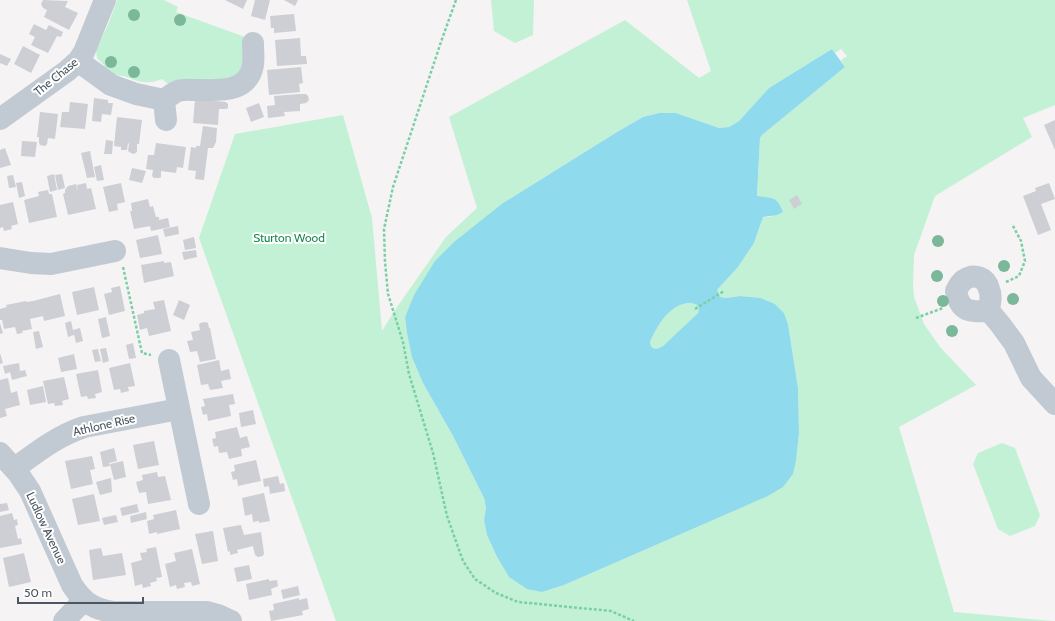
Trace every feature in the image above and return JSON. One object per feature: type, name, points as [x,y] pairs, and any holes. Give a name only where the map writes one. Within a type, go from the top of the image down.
[{"type":"street","name":"The Chase","points":[[0,120],[67,71],[78,61],[84,52],[105,0]]},
{"type":"street","points":[[78,61],[111,85],[136,94],[165,110],[178,91],[226,90],[241,85],[251,72],[253,64],[253,43]]},
{"type":"street","points":[[0,258],[51,264],[114,251]]},
{"type":"street","points":[[989,311],[975,312],[965,309],[958,302],[956,291],[963,280],[975,276],[984,279],[989,288],[989,311],[1014,344],[1031,378],[1055,404]]},
{"type":"street","points":[[169,360],[199,504]]},
{"type":"street","name":"Athlone Rise","points":[[15,468],[46,445],[70,432],[84,427],[179,409]]},
{"type":"street","name":"Ludlow Avenue","points":[[0,452],[15,468],[30,491],[72,585],[79,596],[89,604],[100,610],[113,612],[207,612],[231,621]]},
{"type":"street","points":[[64,621],[84,600]]},
{"type":"path","points":[[456,0],[393,187],[384,229],[388,294],[403,342],[408,374],[433,453],[446,516],[463,561],[475,579],[496,593],[518,602],[611,611],[634,621]]},
{"type":"path","points":[[989,288],[1019,276],[1024,261],[1021,241],[1012,224]]},
{"type":"path","points":[[114,251],[123,267],[142,352],[169,360]]},
{"type":"path","points":[[695,309],[724,290]]},
{"type":"path","points":[[916,318],[958,302]]},
{"type":"green space","points":[[117,0],[164,0],[178,7],[176,12],[245,37],[248,54],[240,78],[168,84],[162,79],[154,82],[147,82],[124,76],[112,76],[102,68],[104,65],[97,58],[96,50],[108,25]]},
{"type":"green space","points":[[491,0],[534,0],[533,35],[515,43],[494,31]]},
{"type":"green space","name":"Sturton Wood","points":[[687,0],[1055,0],[1055,105],[1023,118],[1032,137],[935,196],[914,255],[914,297],[924,324],[940,347],[976,385],[899,427],[954,612],[1053,621],[336,621],[199,238],[235,134],[343,115],[372,218],[382,331],[446,237],[477,208],[449,117],[625,20],[699,78],[711,71]],"holes":[[[832,49],[835,53],[841,49],[847,56],[841,60],[845,67],[760,138],[757,197],[771,217],[763,217],[754,243],[738,267],[717,290],[719,297],[726,298],[740,296],[761,298],[775,304],[784,313],[788,324],[798,388],[799,433],[793,474],[766,497],[564,585],[542,592],[509,577],[497,557],[487,535],[484,520],[486,508],[484,498],[453,436],[423,383],[407,333],[405,317],[414,295],[503,203],[643,117],[659,113],[676,113],[719,128],[729,127],[739,121],[769,88]]]},
{"type":"green space","points":[[688,303],[693,303],[698,306],[698,313],[663,346],[657,349],[653,348],[650,342],[664,317],[675,308]]},
{"type":"green space","points":[[1002,443],[1015,448],[1040,515],[1035,526],[1010,536],[998,529],[973,464],[978,453]]},
{"type":"water","points":[[832,49],[845,67],[760,138],[757,196],[776,200],[783,212],[777,215],[763,217],[754,243],[738,267],[717,290],[720,297],[726,298],[740,296],[761,298],[775,304],[784,313],[788,324],[798,388],[799,433],[793,474],[783,487],[766,497],[564,585],[542,592],[527,589],[509,577],[497,557],[487,535],[484,520],[486,508],[484,498],[453,436],[423,383],[412,357],[405,317],[414,295],[435,261],[454,242],[503,203],[617,132],[643,117],[659,113],[676,113],[719,128],[729,127],[739,121],[769,88]],"holes":[[[688,303],[698,306],[698,313],[663,346],[657,349],[653,348],[650,342],[664,317],[675,308]]]},
{"type":"building","points":[[43,0],[68,1],[65,7],[78,13],[69,30],[44,17],[47,10],[43,8],[41,4]]},
{"type":"building","points":[[225,0],[247,0],[243,9]]},
{"type":"building","points":[[255,0],[270,0],[265,20],[251,16]]},
{"type":"building","points":[[284,0],[298,0],[295,6]]},
{"type":"building","points":[[294,14],[296,31],[274,33],[274,28],[271,28],[270,16]]},
{"type":"building","points":[[34,24],[46,30],[49,25],[63,32],[61,37],[57,36],[48,53],[31,45],[35,37],[29,34]]},
{"type":"building","points":[[300,38],[301,56],[306,56],[307,64],[277,66],[275,40]]},
{"type":"building","points":[[23,46],[40,55],[31,73],[14,64]]},
{"type":"building","points":[[0,54],[11,59],[7,66],[0,63]]},
{"type":"building","points":[[301,67],[303,83],[299,84],[300,92],[269,95],[267,70]]},
{"type":"building","points":[[306,94],[309,100],[306,103],[300,104],[300,111],[284,112],[285,116],[268,118],[267,106],[275,105],[274,96]]},
{"type":"building","points":[[94,98],[108,100],[108,103],[113,103],[111,115],[102,114],[101,122],[92,121]]},
{"type":"building","points":[[195,99],[226,102],[228,104],[228,108],[219,109],[218,125],[193,123]]},
{"type":"building","points":[[70,102],[88,104],[85,129],[60,127],[62,112],[69,112]]},
{"type":"building","points":[[259,103],[264,117],[251,122],[246,108]]},
{"type":"building","points":[[40,112],[58,114],[55,139],[48,138],[45,146],[40,145],[39,137],[37,137]]},
{"type":"building","points":[[117,117],[142,120],[139,144],[137,144],[137,152],[134,154],[128,151],[128,143],[127,150],[121,150],[121,147],[114,146]]},
{"type":"building","points":[[1055,120],[1055,150],[1044,125]]},
{"type":"building","points":[[203,126],[217,128],[216,142],[213,148],[208,148],[204,180],[195,179],[196,171],[188,170],[191,147],[196,148],[196,146],[200,146]]},
{"type":"building","points":[[106,140],[113,141],[112,154],[104,154]]},
{"type":"building","points":[[22,141],[37,142],[35,157],[21,156]]},
{"type":"building","points":[[156,143],[186,147],[183,168],[177,167],[176,173],[161,171],[161,177],[154,178],[152,176],[153,170],[146,169],[148,155],[154,155]]},
{"type":"building","points":[[5,148],[11,165],[0,168],[0,150]]},
{"type":"building","points":[[90,151],[95,177],[87,178],[81,153]]},
{"type":"building","points":[[101,165],[104,180],[97,181],[94,167]]},
{"type":"building","points":[[132,168],[146,171],[142,183],[129,180]]},
{"type":"building","points":[[54,174],[57,190],[50,192],[47,176]]},
{"type":"building","points":[[62,174],[65,188],[58,190],[55,175]]},
{"type":"building","points":[[13,175],[16,187],[9,188],[7,176]]},
{"type":"building","points":[[22,182],[25,196],[19,198],[16,183]]},
{"type":"building","points":[[86,183],[87,189],[91,188],[96,209],[68,215],[63,194],[65,193],[65,190],[68,186],[76,184],[78,191],[77,185]]},
{"type":"building","points":[[121,183],[125,202],[117,204],[118,210],[109,212],[103,187]]},
{"type":"building","points":[[1049,183],[1055,199],[1041,204],[1051,230],[1038,235],[1023,196],[1036,191],[1035,188]]},
{"type":"building","points":[[48,190],[49,194],[52,194],[57,217],[29,223],[24,200],[39,196],[38,192]]},
{"type":"building","points":[[797,195],[802,204],[794,209],[789,200]]},
{"type":"building","points":[[148,199],[150,207],[153,206],[156,217],[159,217],[159,220],[168,218],[170,227],[151,231],[150,226],[134,229],[130,211],[132,211],[131,203]]},
{"type":"building","points":[[13,202],[18,224],[11,226],[12,229],[4,231],[3,227],[0,228],[0,205]]},
{"type":"building","points":[[178,226],[179,234],[165,237],[163,229]]},
{"type":"building","points":[[158,235],[162,254],[140,258],[136,240]]},
{"type":"building","points":[[194,237],[196,248],[185,250],[183,240]]},
{"type":"building","points":[[196,250],[197,257],[184,260],[182,252]]},
{"type":"building","points":[[164,261],[164,263],[171,262],[174,276],[144,283],[141,265]]},
{"type":"building","points":[[120,286],[125,311],[109,315],[104,294],[112,292],[111,288]]},
{"type":"building","points":[[94,287],[99,310],[77,315],[72,292]]},
{"type":"building","points":[[60,294],[65,316],[44,321],[43,316],[30,319],[32,329],[22,331],[23,333],[17,334],[15,327],[4,329],[2,320],[0,320],[0,309],[7,307],[6,305],[33,301]]},
{"type":"building","points":[[164,300],[171,331],[149,336],[147,328],[140,330],[137,315],[144,313],[144,311],[155,309],[153,302]]},
{"type":"building","points":[[179,300],[190,305],[184,320],[173,315]]},
{"type":"building","points":[[106,317],[110,336],[102,338],[98,319]]},
{"type":"building","points":[[71,321],[74,335],[68,337],[65,323]]},
{"type":"building","points":[[0,323],[3,333],[0,334]]},
{"type":"building","points":[[200,323],[208,323],[210,328],[216,359],[200,362],[197,351],[190,352],[187,341],[193,340],[191,332],[200,330]]},
{"type":"building","points":[[80,328],[83,341],[76,343],[73,330]]},
{"type":"building","points":[[39,331],[43,347],[36,349],[33,332]]},
{"type":"building","points":[[133,343],[136,358],[129,359],[126,345]]},
{"type":"building","points":[[106,348],[109,361],[103,363],[100,349]]},
{"type":"building","points":[[98,349],[101,361],[95,362],[92,350]]},
{"type":"building","points":[[0,353],[3,363],[0,364]]},
{"type":"building","points":[[74,354],[77,369],[61,372],[58,358]]},
{"type":"building","points":[[219,360],[221,371],[229,369],[231,379],[221,381],[223,388],[210,390],[208,384],[201,385],[197,365]]},
{"type":"building","points":[[19,363],[20,371],[25,370],[27,376],[12,380],[10,372],[5,374],[3,366]]},
{"type":"building","points":[[130,363],[135,386],[128,387],[129,391],[121,393],[120,389],[114,390],[109,368]]},
{"type":"building","points":[[98,370],[102,392],[95,394],[96,398],[88,399],[87,396],[81,397],[76,374]]},
{"type":"building","points":[[64,377],[69,399],[62,401],[63,405],[55,406],[54,403],[48,404],[43,381]]},
{"type":"building","points":[[8,378],[11,393],[17,391],[20,405],[5,409],[7,416],[0,418],[0,380]]},
{"type":"building","points":[[43,386],[46,402],[30,405],[27,390]]},
{"type":"building","points":[[233,394],[235,404],[229,405],[231,416],[208,421],[207,414],[203,415],[201,407],[205,406],[203,399]]},
{"type":"building","points":[[253,410],[256,424],[241,427],[239,413]]},
{"type":"building","points":[[237,427],[240,438],[247,436],[250,447],[241,449],[242,456],[229,459],[227,452],[219,453],[218,446],[214,447],[212,439],[216,438],[215,432]]},
{"type":"building","points":[[154,441],[159,465],[138,469],[133,445]]},
{"type":"building","points":[[114,448],[117,461],[109,463],[110,466],[103,467],[100,452]]},
{"type":"building","points":[[92,456],[95,469],[90,470],[93,484],[71,489],[65,461]]},
{"type":"building","points":[[256,460],[261,481],[238,486],[237,479],[233,480],[231,472],[235,471],[234,465]]},
{"type":"building","points":[[123,461],[126,477],[114,480],[110,464]]},
{"type":"building","points":[[157,472],[158,477],[165,476],[171,500],[148,504],[146,492],[139,493],[136,482],[143,480],[142,475]]},
{"type":"building","points":[[278,476],[280,484],[284,483],[285,491],[270,494],[269,486],[264,487],[263,479]]},
{"type":"building","points":[[111,478],[112,492],[100,495],[96,482]]},
{"type":"building","points":[[264,493],[270,521],[259,523],[259,521],[253,522],[252,514],[245,516],[242,498]]},
{"type":"building","points":[[94,494],[100,521],[78,525],[72,499]]},
{"type":"building","points":[[7,503],[9,510],[0,512],[0,504]]},
{"type":"building","points":[[137,504],[139,512],[122,516],[120,508]]},
{"type":"building","points":[[176,510],[180,529],[157,534],[157,532],[149,534],[147,521],[154,519],[153,515]]},
{"type":"building","points":[[146,512],[147,519],[131,523],[130,516]]},
{"type":"building","points":[[12,513],[14,520],[17,519],[18,525],[15,526],[18,539],[21,538],[22,544],[0,548],[0,516]]},
{"type":"building","points":[[116,515],[118,522],[104,525],[102,518]]},
{"type":"building","points":[[241,525],[244,535],[261,532],[264,553],[263,556],[258,557],[255,555],[253,546],[237,550],[238,553],[230,555],[223,528]]},
{"type":"building","points":[[213,531],[218,561],[202,564],[195,534]]},
{"type":"building","points":[[156,547],[162,577],[156,578],[157,581],[150,583],[151,586],[143,588],[142,584],[135,586],[131,563],[142,560],[140,553],[147,552],[146,549]]},
{"type":"building","points":[[101,548],[103,556],[122,553],[126,575],[93,580],[89,550]]},
{"type":"building","points":[[192,549],[200,584],[192,586],[191,582],[184,583],[185,587],[177,589],[176,585],[170,587],[165,564],[176,561],[174,553]]},
{"type":"building","points":[[24,553],[31,582],[9,587],[3,558]]},
{"type":"building","points":[[249,565],[252,579],[237,582],[234,568]]},
{"type":"building","points":[[269,579],[269,581],[277,580],[278,586],[271,589],[272,595],[249,600],[246,584]]},
{"type":"building","points":[[298,586],[300,595],[283,599],[281,590]]},
{"type":"building","points":[[299,598],[299,600],[307,598],[309,609],[302,611],[303,615],[271,621],[269,611],[274,610],[273,604]]}]
